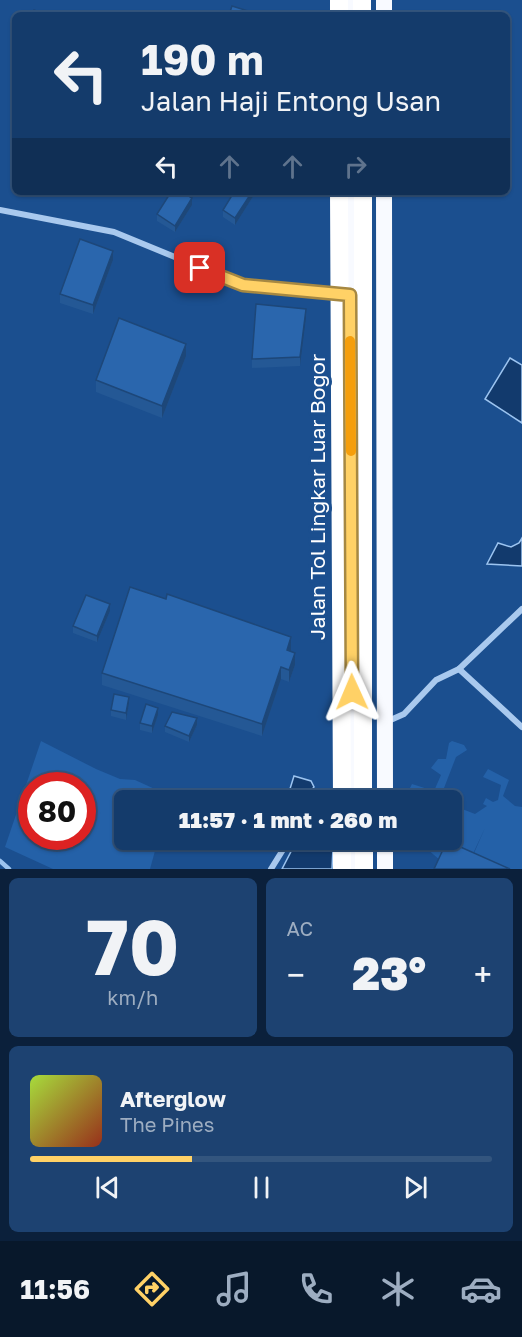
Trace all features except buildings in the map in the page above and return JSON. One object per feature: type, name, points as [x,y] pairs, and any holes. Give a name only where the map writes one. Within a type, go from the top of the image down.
[{"type":"highway","name":"Jalan Tol Lingkar Luar Bogor","points":[[339,195],[342,790]]},
{"type":"highway","points":[[350,195],[354,790]]},
{"type":"highway","name":"Jalan Tol Lingkar Luar Bogor","points":[[363,195],[363,790]]},
{"type":"highway","points":[[384,195],[385,790]]},
{"type":"highway","points":[[342,850],[342,869]]},
{"type":"highway","points":[[353,850],[353,869]]},
{"type":"highway","points":[[364,850],[364,869]]},
{"type":"highway","points":[[385,850],[385,869]]},
{"type":"street","points":[[0,210],[114,232],[243,285],[350,295]]},
{"type":"street","points":[[386,722],[404,714],[436,680],[459,669],[522,609]]},
{"type":"street","points":[[459,669],[522,727]]},
{"type":"street","points":[[341,790],[354,781]]},
{"type":"street","points":[[271,869],[283,850]]},
{"type":"shaded area","points":[[510,358],[522,365],[522,423],[485,399]]},
{"type":"shaded area","points":[[522,538],[522,566],[487,564],[498,543],[511,547],[519,543]]},
{"type":"shaded area","points":[[41,741],[96,769],[120,779],[135,780],[157,790],[114,790],[114,850],[155,850],[150,869],[53,869],[5,847],[18,809],[18,850],[96,850],[96,772],[30,772]]},
{"type":"shaded area","points":[[452,741],[464,745],[467,750],[456,757],[443,790],[434,790],[441,775],[431,768],[438,759],[446,759],[449,743]]},
{"type":"shaded area","points":[[488,769],[509,780],[503,796],[515,806],[522,807],[522,869],[491,869],[471,860],[485,828],[470,860],[441,861],[428,850],[462,850],[462,809],[475,814],[487,806],[483,804],[486,798],[493,802],[498,800],[501,785],[483,777]]},
{"type":"shaded area","points":[[294,776],[311,781],[314,787],[312,790],[290,790]]},
{"type":"shaded area","points":[[412,784],[431,790],[409,790]]},
{"type":"shaded area","points":[[292,850],[333,850],[332,869],[282,869]]},
{"type":"waterway","points":[[0,861],[9,869]]},
{"type":"slow traffic","points":[[350,341],[351,451]]},
{"type":"route","points":[[200,268],[243,285],[350,295],[352,692]]}]
